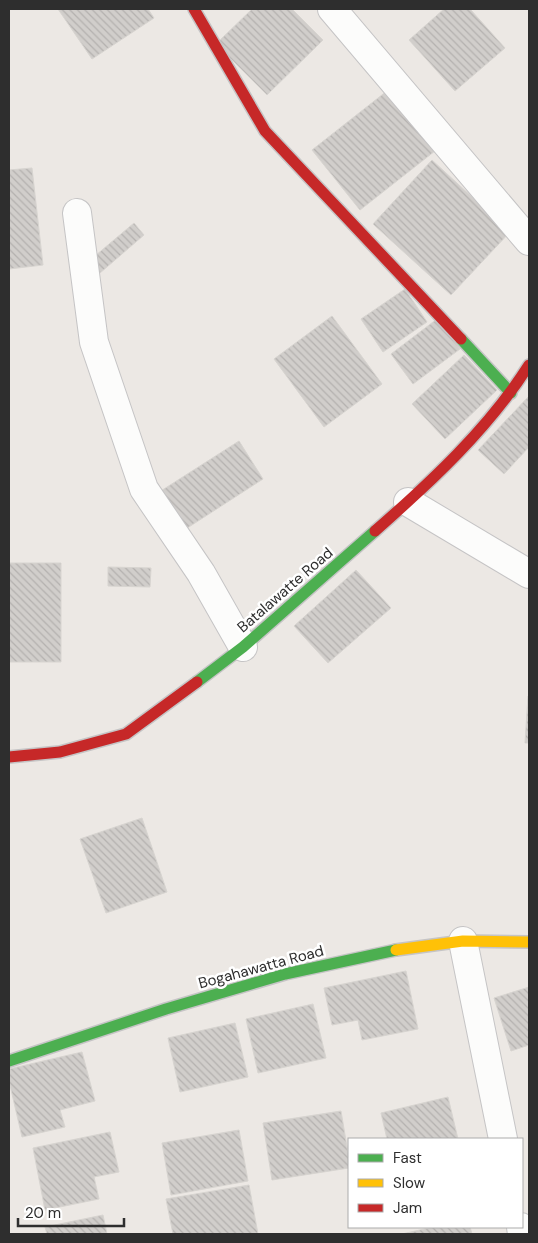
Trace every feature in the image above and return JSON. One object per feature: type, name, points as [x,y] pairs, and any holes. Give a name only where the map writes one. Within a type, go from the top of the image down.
[{"type":"street","points":[[194,9],[265,131],[511,393]]},
{"type":"street","points":[[332,9],[529,241]]},
{"type":"street","points":[[76,213],[94,342],[144,489],[201,573],[243,647]]},
{"type":"street","name":"Batalawatte Road","points":[[9,757],[60,752],[126,734],[243,647],[408,502],[471,441],[511,393],[529,365]]},
{"type":"street","points":[[408,502],[529,574]]},
{"type":"street","points":[[463,941],[503,1138]]},
{"type":"street","name":"Bogahawatta Road","points":[[9,1061],[166,1009],[285,974],[409,947],[463,941],[529,942]]},
{"type":"building","points":[[58,9],[148,9],[154,18],[92,59]]},
{"type":"building","points":[[252,9],[292,9],[323,40],[267,95],[216,44]]},
{"type":"building","points":[[444,9],[470,9],[505,48],[455,91],[409,40]]},
{"type":"building","points":[[392,87],[440,147],[360,210],[312,150]]},
{"type":"building","points":[[432,160],[510,232],[451,295],[373,224]]},
{"type":"building","points":[[32,168],[43,265],[9,269],[9,170]]},
{"type":"building","points":[[134,223],[144,235],[100,273],[89,261]]},
{"type":"building","points":[[405,289],[427,322],[383,352],[361,319]]},
{"type":"building","points":[[332,316],[382,384],[324,427],[274,359]]},
{"type":"building","points":[[437,319],[460,349],[413,384],[391,354]]},
{"type":"building","points":[[464,355],[497,390],[445,439],[412,404]]},
{"type":"building","points":[[529,396],[529,447],[504,474],[478,450]]},
{"type":"building","points":[[239,441],[263,479],[178,534],[153,496]]},
{"type":"building","points":[[9,563],[61,563],[61,662],[9,662]]},
{"type":"building","points":[[108,567],[151,568],[150,587],[108,586]]},
{"type":"building","points":[[356,570],[391,608],[328,663],[294,626]]},
{"type":"building","points":[[528,696],[529,743],[525,743]]},
{"type":"building","points":[[142,818],[167,892],[106,913],[80,839]]},
{"type":"building","points":[[406,971],[418,1029],[362,1040],[358,1020],[332,1025],[324,988]]},
{"type":"building","points":[[529,987],[529,1045],[511,1051],[494,998]]},
{"type":"building","points":[[313,1004],[326,1058],[258,1073],[246,1019]]},
{"type":"building","points":[[235,1023],[248,1077],[180,1092],[168,1038]]},
{"type":"building","points":[[82,1052],[95,1101],[60,1110],[65,1127],[22,1137],[9,1081],[9,1069]]},
{"type":"building","points":[[448,1097],[458,1138],[387,1138],[381,1113]]},
{"type":"building","points":[[341,1111],[348,1153],[348,1168],[272,1180],[263,1123]]},
{"type":"building","points":[[239,1130],[248,1181],[171,1195],[162,1143]]},
{"type":"building","points":[[110,1132],[119,1172],[94,1177],[99,1199],[45,1210],[33,1148]]},
{"type":"building","points":[[249,1185],[258,1234],[173,1234],[166,1199]]},
{"type":"building","points":[[103,1215],[107,1234],[47,1234],[45,1227]]},
{"type":"building","points":[[429,1228],[470,1228],[472,1234],[402,1234]]},
{"type":"traffic: fast","points":[[461,339],[511,393]]},
{"type":"traffic: fast","points":[[197,682],[243,647],[375,531]]},
{"type":"traffic: fast","points":[[9,1061],[166,1009],[285,974],[396,950]]},
{"type":"traffic: slow","points":[[396,950],[463,941],[529,942]]},
{"type":"traffic: jam","points":[[194,9],[265,131],[461,339]]},
{"type":"traffic: jam","points":[[375,531],[458,453],[496,411],[529,365]]},
{"type":"traffic: jam","points":[[9,757],[60,752],[126,734],[197,682]]}]
